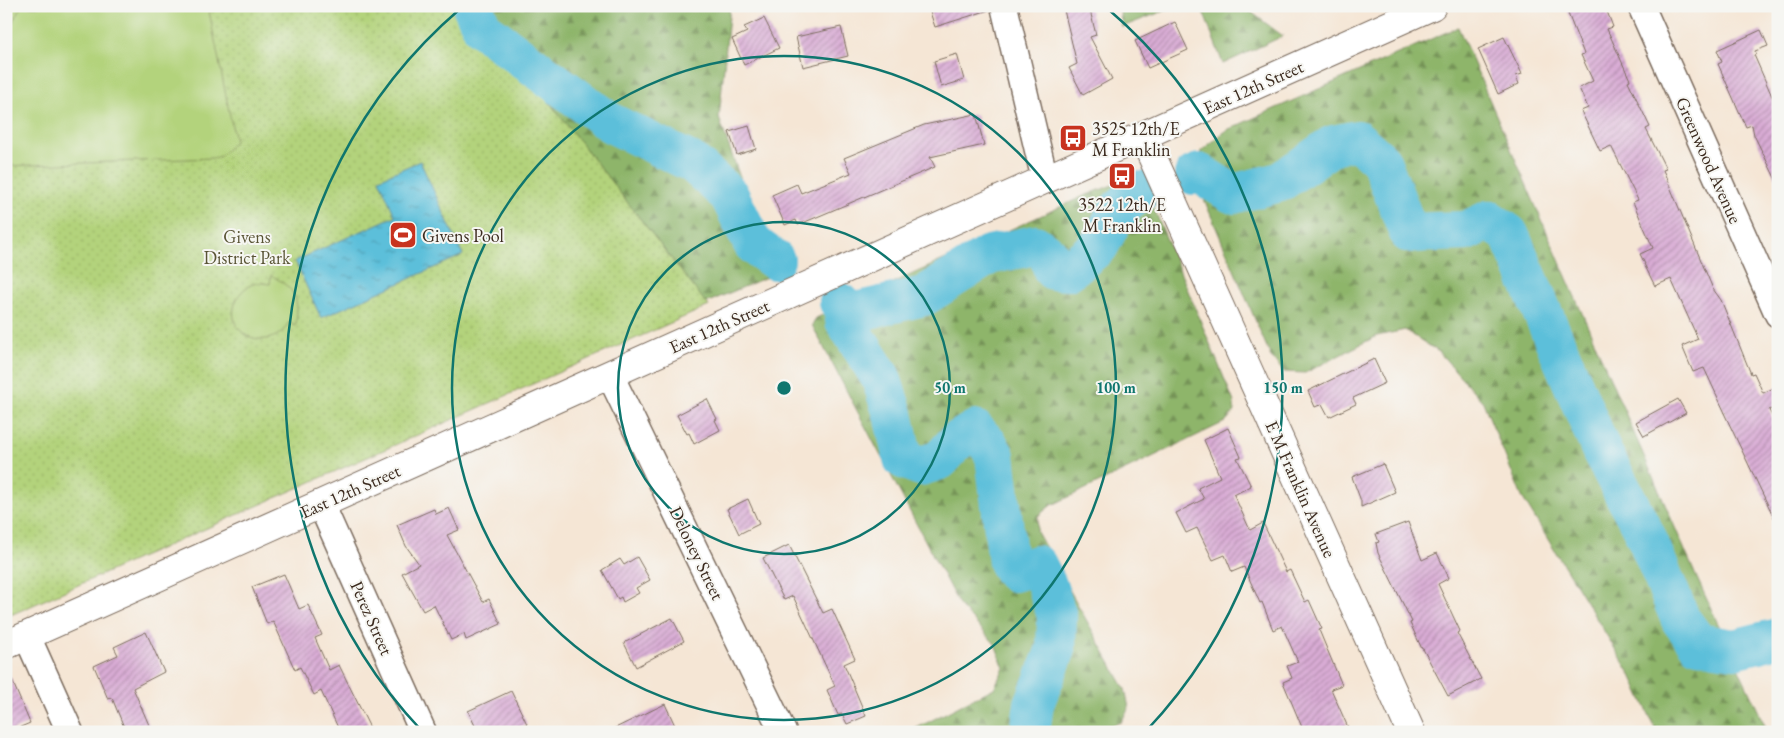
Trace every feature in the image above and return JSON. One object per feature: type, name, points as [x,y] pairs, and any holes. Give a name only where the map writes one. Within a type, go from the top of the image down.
[{"type":"street","points":[[1004,6],[1045,180]]},
{"type":"street","name":"East 12th Street","points":[[16,640],[1432,6]]},
{"type":"street","name":"Greenwood Avenue","points":[[1641,6],[1778,314]]},
{"type":"street","name":"E M Franklin Avenue","points":[[1143,136],[1410,732]]},
{"type":"street","name":"Deloney Street","points":[[610,375],[784,732]]},
{"type":"street","name":"Perez Street","points":[[321,504],[423,732]]},
{"type":"street","points":[[16,640],[70,732]]},
{"type":"green space","name":"Givens District Park","points":[[6,6],[474,6],[709,306],[6,617]]},
{"type":"green space","points":[[22,6],[208,6],[235,141],[221,156],[213,158],[6,166],[6,33]]},
{"type":"green space","points":[[474,6],[730,6],[719,118],[774,274],[706,303]]},
{"type":"green space","points":[[1119,6],[1177,6],[1122,27]]},
{"type":"green space","points":[[1201,6],[1243,6],[1283,36],[1223,64]]},
{"type":"green space","points":[[1458,27],[1696,576],[1768,732],[1657,732],[1631,675],[1522,497],[1483,402],[1439,352],[1405,330],[1377,336],[1305,373],[1284,372],[1271,357],[1195,178],[1201,151],[1227,130]]},
{"type":"green space","points":[[1133,177],[1139,179],[1146,189],[1234,402],[1234,412],[1225,422],[1050,506],[1038,516],[1037,532],[1125,689],[1129,708],[1121,722],[1094,732],[909,732],[994,688],[1004,668],[995,644],[959,605],[812,325],[816,318],[1084,196]]},
{"type":"green space","points":[[271,275],[294,294],[297,306],[296,324],[295,326],[289,322],[275,337],[254,338],[244,334],[236,323],[234,309],[236,301],[245,289],[251,285],[258,283],[270,284]]},
{"type":"water","name":"Givens Pool","points":[[420,161],[463,255],[321,318],[295,261],[395,216],[379,179]]},
{"type":"building","points":[[928,6],[989,6],[989,10],[935,27]]},
{"type":"building","points":[[1063,6],[1089,6],[1096,35],[1090,37],[1112,79],[1083,95],[1069,68],[1077,64]]},
{"type":"building","points":[[1565,6],[1605,6],[1613,27],[1607,29],[1630,80],[1628,81],[1650,127],[1646,129],[1666,169],[1663,170],[1713,289],[1721,300],[1751,374],[1754,373],[1763,393],[1778,386],[1778,406],[1769,410],[1778,428],[1778,526],[1704,368],[1693,372],[1682,346],[1698,339],[1671,279],[1655,286],[1644,264],[1640,254],[1653,248],[1633,202],[1638,200],[1611,146],[1600,151],[1581,111],[1588,108],[1579,88],[1593,81],[1581,55],[1584,54]]},
{"type":"building","points":[[764,18],[779,48],[744,65],[732,39],[747,32],[744,27]]},
{"type":"building","points":[[1175,22],[1188,50],[1148,68],[1135,41]]},
{"type":"building","points":[[841,27],[848,56],[803,67],[796,37]]},
{"type":"building","points":[[1761,30],[1768,46],[1755,51],[1756,54],[1754,55],[1778,110],[1778,184],[1754,135],[1752,125],[1746,127],[1718,64],[1722,62],[1717,50]]},
{"type":"building","points":[[1504,37],[1522,74],[1516,76],[1519,84],[1498,94],[1478,49]]},
{"type":"building","points":[[957,54],[964,80],[941,87],[934,61]]},
{"type":"building","points":[[976,114],[984,145],[930,157],[935,167],[798,225],[796,220],[785,225],[772,195],[797,184],[801,193],[851,173],[844,158],[924,125]]},
{"type":"building","points":[[749,126],[756,149],[737,155],[729,132]]},
{"type":"building","points":[[1374,359],[1385,383],[1353,398],[1356,404],[1329,417],[1322,404],[1315,407],[1308,391]]},
{"type":"building","points":[[707,399],[720,430],[694,444],[677,415]]},
{"type":"building","points":[[1678,399],[1686,413],[1644,436],[1636,422]]},
{"type":"building","points":[[1228,428],[1241,457],[1237,458],[1251,486],[1234,495],[1250,530],[1263,523],[1286,572],[1290,570],[1305,602],[1309,600],[1322,629],[1319,630],[1342,685],[1331,689],[1350,732],[1304,732],[1283,682],[1292,678],[1287,666],[1298,662],[1282,626],[1273,630],[1262,602],[1260,603],[1244,567],[1232,572],[1225,555],[1213,560],[1197,528],[1186,533],[1176,513],[1204,499],[1198,488],[1220,477],[1204,440]]},
{"type":"building","points":[[1383,464],[1395,492],[1361,507],[1361,501],[1352,477]]},
{"type":"building","points":[[748,499],[759,524],[739,534],[727,509]]},
{"type":"building","points":[[449,508],[459,530],[447,535],[483,602],[489,599],[501,624],[466,640],[464,634],[451,640],[434,605],[423,611],[402,573],[419,564],[406,546],[397,525],[434,509],[436,514]]},
{"type":"building","points":[[1408,522],[1422,560],[1437,553],[1449,578],[1438,584],[1460,631],[1457,633],[1481,679],[1448,696],[1422,649],[1410,623],[1412,622],[1378,553],[1376,543],[1379,542],[1376,534]]},
{"type":"building","points":[[789,545],[823,613],[832,609],[855,659],[844,664],[866,716],[847,724],[842,714],[838,715],[827,690],[835,686],[793,596],[784,600],[763,558]]},
{"type":"building","points":[[637,557],[650,580],[636,588],[639,593],[623,602],[621,597],[618,599],[602,570],[620,559],[624,565]]},
{"type":"building","points":[[284,574],[299,609],[308,605],[322,635],[315,638],[329,670],[339,665],[372,732],[340,732],[321,691],[314,695],[300,667],[295,670],[273,621],[267,624],[252,587]]},
{"type":"building","points":[[672,618],[684,641],[636,667],[624,643]]},
{"type":"building","points":[[146,632],[164,672],[133,688],[152,732],[126,732],[112,698],[108,699],[94,666],[118,655],[114,647]]},
{"type":"building","points":[[6,666],[30,723],[9,732],[6,732]]},
{"type":"building","points":[[511,691],[527,724],[512,732],[478,732],[468,711]]},
{"type":"building","points":[[665,704],[678,732],[607,732]]},
{"type":"waterway","points":[[472,6],[483,29],[611,123],[693,163],[729,195],[753,244],[775,260]]},
{"type":"waterway","points":[[1194,175],[1199,173],[1233,194],[1280,182],[1333,145],[1357,140],[1381,161],[1409,233],[1466,231],[1489,220],[1509,234],[1602,452],[1645,534],[1681,620],[1698,643],[1734,649],[1778,638]]},
{"type":"waterway","points":[[839,302],[851,313],[924,296],[989,255],[1035,245],[1049,255],[1053,270],[1068,271],[1099,246],[1118,210],[1141,191]]},
{"type":"waterway","points":[[851,313],[845,321],[881,378],[893,414],[903,459],[921,466],[940,460],[957,441],[975,430],[988,444],[995,456],[1008,562],[1014,572],[1037,565],[1047,585],[1057,616],[1056,649],[1034,704],[1030,732]]},
{"type":"place","name":"3525 12th/E M Franklin","points":[[1073,138]]},
{"type":"place","name":"3522 12th/E M Franklin","points":[[1122,176]]},
{"type":"place","name":"Givens Pool","points":[[403,235]]}]
